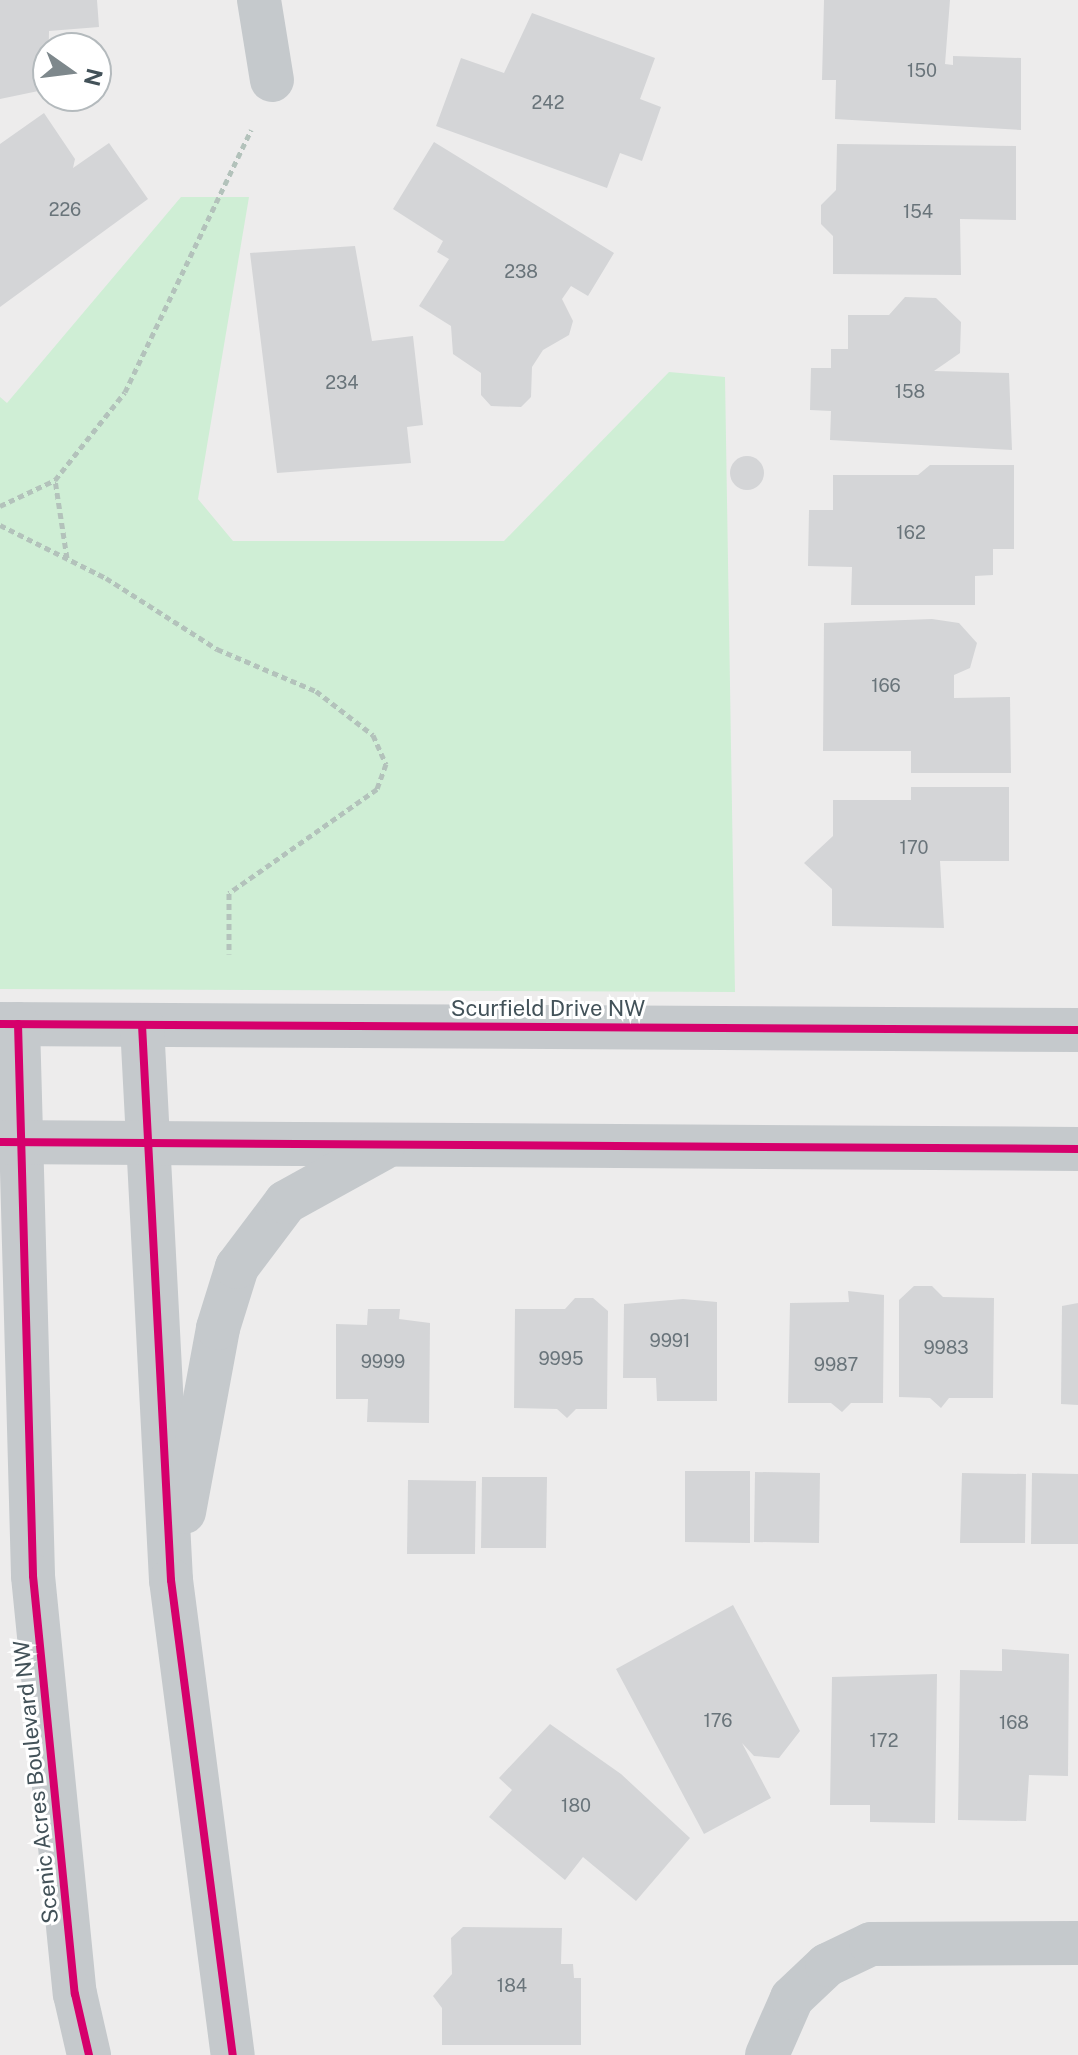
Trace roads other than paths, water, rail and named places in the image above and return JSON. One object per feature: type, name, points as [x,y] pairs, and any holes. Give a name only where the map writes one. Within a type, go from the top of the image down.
[{"type":"street","points":[[259,0],[272,80]]},
{"type":"street","name":"Scurfield Drive NW","points":[[9,1024],[1078,1030]]},
{"type":"street","name":"Scenic Acres Boulevard NW","points":[[9,1024],[10,1142],[33,1576],[75,1994],[89,2055]]},
{"type":"street","points":[[142,1025],[171,1580],[233,2055]]},
{"type":"street","points":[[10,1142],[1078,1149]]},
{"type":"street","points":[[171,1580],[218,1328],[237,1267],[286,1202],[388,1146]]},
{"type":"street","points":[[767,2055],[792,1998],[827,1965],[871,1944],[1078,1943]]}]
